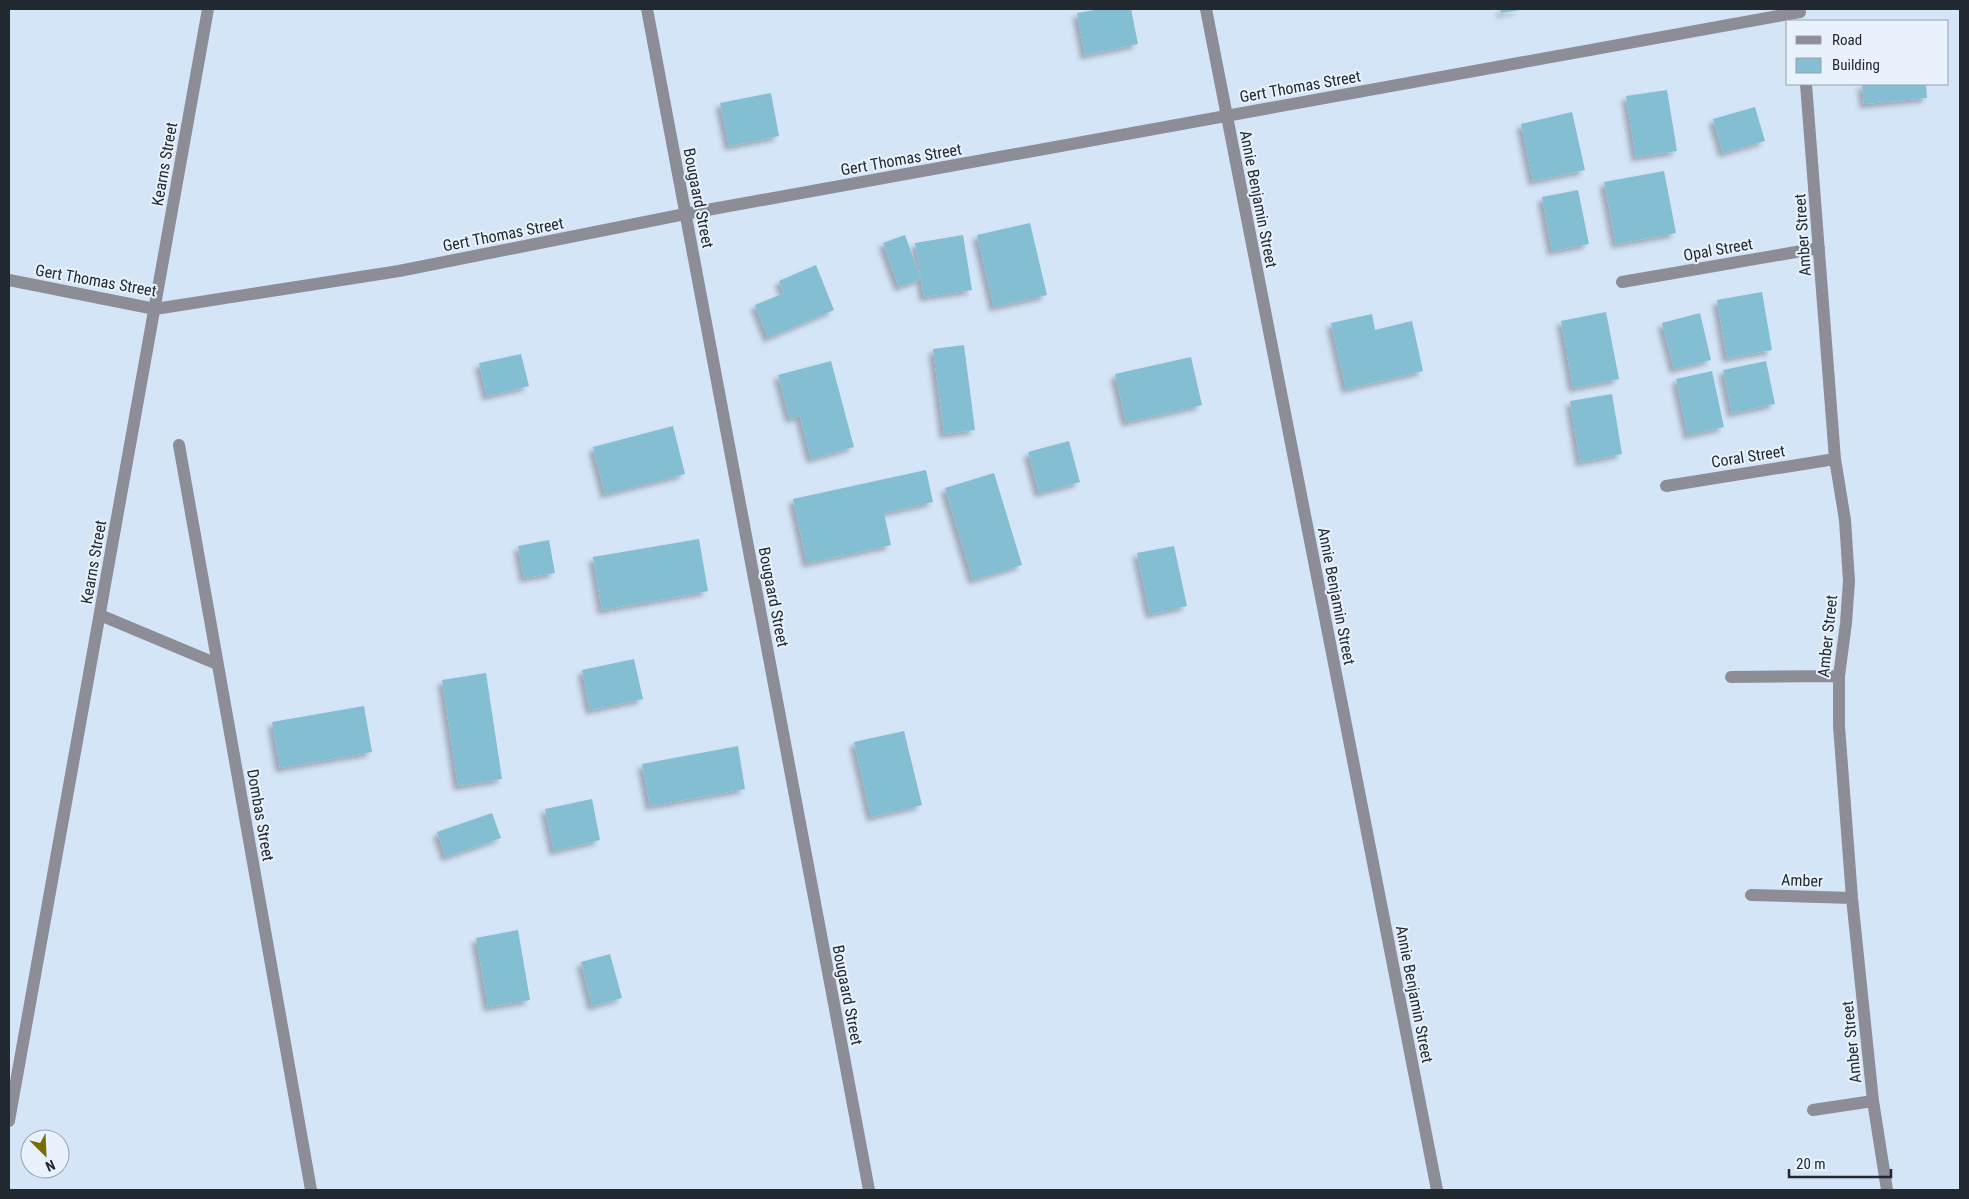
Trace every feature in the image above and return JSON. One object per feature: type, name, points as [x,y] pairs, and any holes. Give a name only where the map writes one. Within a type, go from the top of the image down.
[{"type":"street","name":"Kearns Street","points":[[9,1122],[208,9]]},
{"type":"street","name":"Bougaard Street","points":[[647,9],[869,1190]]},
{"type":"street","name":"Annie Benjamin Street","points":[[1206,9],[1437,1190]]},
{"type":"street","name":"Gert Thomas Street","points":[[9,280],[155,309],[399,271],[685,214],[1800,14]]},
{"type":"street","name":"Amber Street","points":[[1806,85],[1836,459],[1845,520],[1849,581],[1839,676],[1839,726],[1852,898],[1873,1101],[1887,1190]]},
{"type":"street","name":"Opal Street","points":[[1622,282],[1819,248]]},
{"type":"street","name":"Dombas Street","points":[[179,445],[311,1190]]},
{"type":"street","name":"Coral Street","points":[[1666,486],[1836,459]]},
{"type":"street","points":[[100,615],[217,664]]},
{"type":"street","points":[[1731,677],[1839,676]]},
{"type":"street","name":"Amber","points":[[1751,894],[1852,898]]},
{"type":"street","points":[[1813,1110],[1873,1101]]},
{"type":"building","points":[[1101,9],[1131,9],[1138,44],[1085,55],[1077,13]]},
{"type":"building","points":[[1500,9],[1520,9],[1520,10],[1501,13]]},
{"type":"building","points":[[1862,85],[1926,85],[1927,98],[1864,104]]},
{"type":"building","points":[[1667,90],[1677,151],[1636,157],[1626,96]]},
{"type":"building","points":[[771,93],[779,136],[729,146],[720,103]]},
{"type":"building","points":[[1755,107],[1765,141],[1723,153],[1713,119]]},
{"type":"building","points":[[1572,112],[1585,170],[1533,181],[1521,124]]},
{"type":"building","points":[[1664,171],[1676,233],[1616,244],[1604,182]]},
{"type":"building","points":[[1578,190],[1589,244],[1552,251],[1542,197]]},
{"type":"building","points":[[1030,223],[1047,295],[994,307],[977,235]]},
{"type":"building","points":[[905,235],[921,279],[899,287],[883,243]]},
{"type":"building","points":[[963,235],[972,290],[924,297],[915,243]]},
{"type":"building","points":[[816,265],[834,310],[768,338],[755,305],[784,293],[779,281]]},
{"type":"building","points":[[1762,292],[1772,350],[1727,358],[1717,300]]},
{"type":"building","points":[[1606,312],[1619,379],[1573,388],[1561,321]]},
{"type":"building","points":[[1700,313],[1711,360],[1674,369],[1662,323]]},
{"type":"building","points":[[1372,314],[1375,330],[1412,321],[1423,371],[1346,389],[1331,323]]},
{"type":"building","points":[[964,345],[975,430],[944,434],[933,349]]},
{"type":"building","points":[[521,354],[529,386],[487,396],[479,363]]},
{"type":"building","points":[[1191,357],[1202,405],[1126,422],[1115,374]]},
{"type":"building","points":[[831,361],[854,447],[811,459],[800,416],[790,419],[778,375]]},
{"type":"building","points":[[1766,361],[1775,404],[1732,413],[1723,370]]},
{"type":"building","points":[[1712,371],[1724,427],[1688,435],[1676,379]]},
{"type":"building","points":[[1612,394],[1622,454],[1580,462],[1570,401]]},
{"type":"building","points":[[673,426],[685,474],[605,494],[593,447]]},
{"type":"building","points":[[1069,441],[1080,482],[1039,493],[1028,452]]},
{"type":"building","points":[[926,470],[933,502],[884,513],[891,545],[807,563],[793,499]]},
{"type":"building","points":[[994,473],[1022,565],[973,580],[945,488]]},
{"type":"building","points":[[699,539],[708,591],[602,610],[593,557]]},
{"type":"building","points":[[549,540],[555,573],[524,578],[518,546]]},
{"type":"building","points":[[1174,546],[1187,606],[1150,614],[1137,553]]},
{"type":"building","points":[[634,659],[643,699],[590,710],[582,670]]},
{"type":"building","points":[[486,673],[502,779],[458,786],[442,680]]},
{"type":"building","points":[[364,706],[372,752],[280,768],[272,722]]},
{"type":"building","points":[[904,731],[922,805],[871,817],[854,742]]},
{"type":"building","points":[[738,746],[745,789],[650,806],[642,764]]},
{"type":"building","points":[[592,799],[600,840],[554,851],[545,809]]},
{"type":"building","points":[[492,813],[501,838],[446,857],[437,832]]},
{"type":"building","points":[[518,930],[530,1000],[488,1007],[476,938]]},
{"type":"building","points":[[610,954],[622,998],[592,1006],[581,962]]}]
